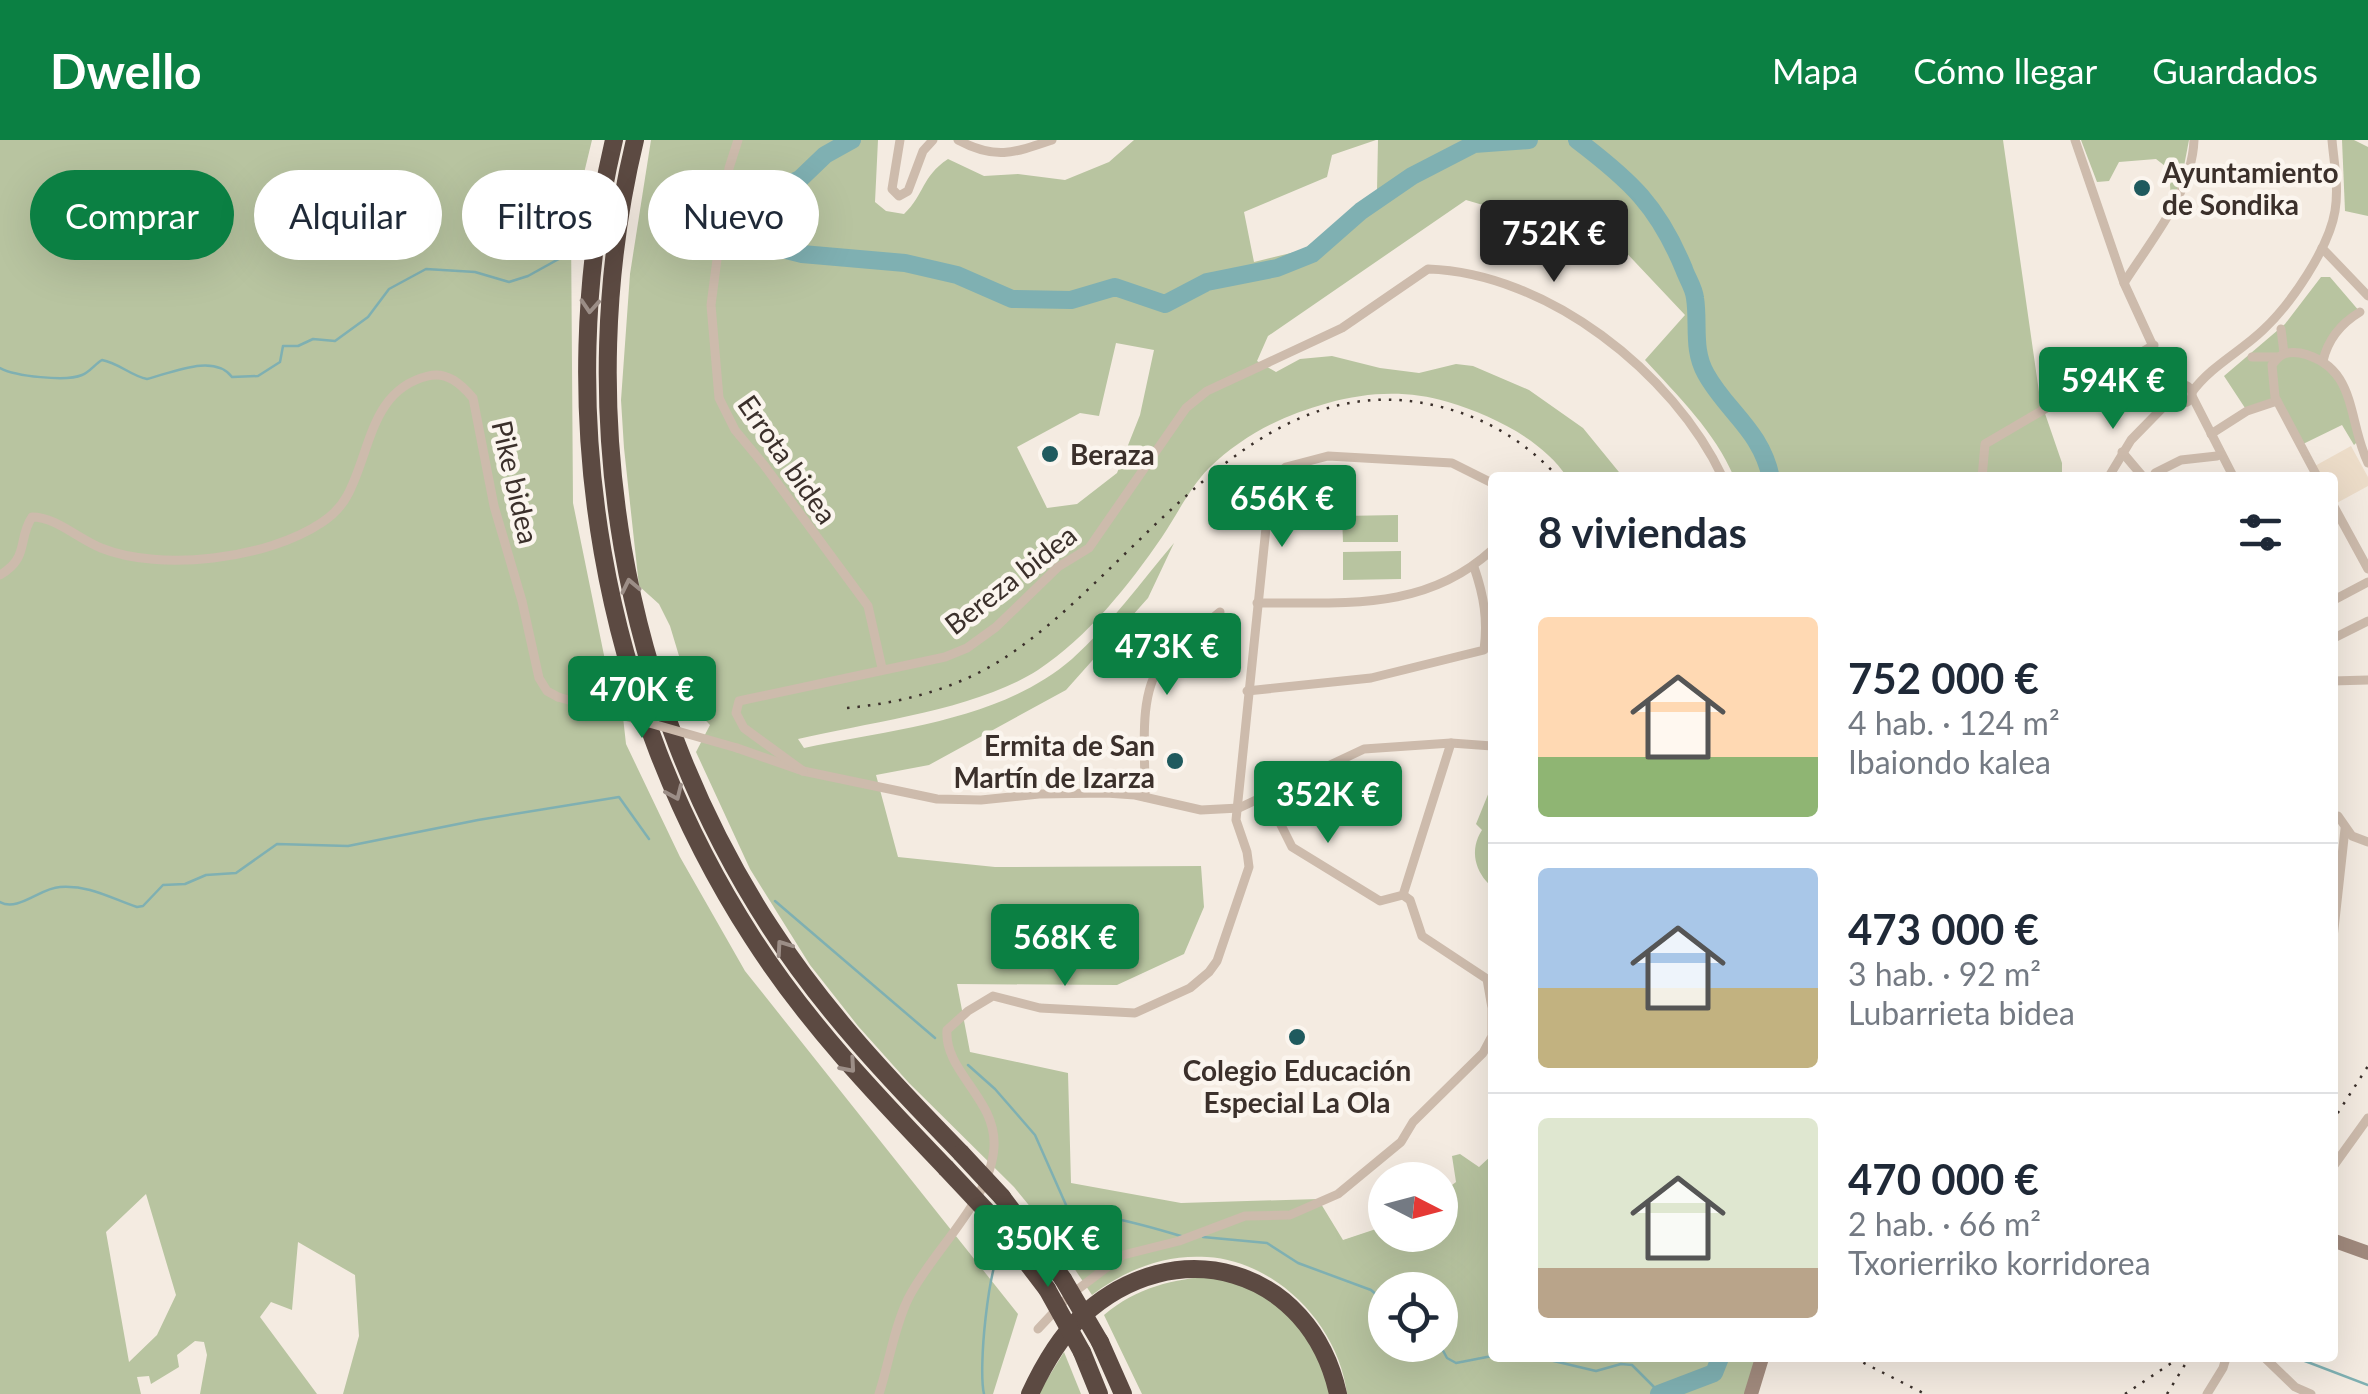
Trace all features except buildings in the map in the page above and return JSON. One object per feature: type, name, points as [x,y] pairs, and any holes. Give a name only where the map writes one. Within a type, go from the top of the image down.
[{"type":"highway","points":[[614,140],[594,263],[588,342],[592,474],[605,567],[641,704],[670,784],[753,939],[834,1048],[1028,1260],[1082,1352],[1099,1394]]},
{"type":"highway","points":[[635,140],[614,265],[608,412],[623,551],[638,622],[660,698],[689,776],[770,928],[850,1035],[1035,1238],[1100,1342],[1123,1394]]},
{"type":"highway","points":[[1030,1394],[1057,1345],[1084,1314],[1132,1283],[1164,1272],[1196,1269],[1250,1280],[1291,1306],[1322,1346],[1338,1394]]},
{"type":"street","name":"Errota bidea","points":[[738,140],[729,168],[712,305],[719,398],[735,430],[868,606],[882,668]]},
{"type":"street","points":[[900,140],[892,180],[892,189],[899,196],[908,191],[923,151],[933,140]]},
{"type":"street","points":[[958,140],[990,154],[1052,140]]},
{"type":"street","points":[[2075,140],[2124,283],[2165,369],[2199,415],[2231,472]]},
{"type":"street","points":[[2124,283],[2179,196],[2194,140]]},
{"type":"street","points":[[2111,472],[2122,452],[2159,414],[2264,330],[2289,300],[2330,230],[2336,197],[2332,140]]},
{"type":"street","points":[[2322,248],[2368,296]]},
{"type":"street","name":"Bereza bidea","points":[[803,771],[744,728],[736,712],[739,701],[944,657],[966,648],[996,627],[1058,567],[1089,548],[1186,408],[1208,391],[1342,328],[1428,269],[1474,276],[1515,289],[1569,314],[1606,338],[1669,396],[1720,472]]},
{"type":"street","points":[[2323,361],[2334,335],[2360,312]]},
{"type":"street","points":[[2281,329],[2281,355],[2272,364],[2277,401],[2315,472]]},
{"type":"street","points":[[1982,472],[1985,444],[2154,345]]},
{"type":"street","points":[[2252,357],[2294,352],[2323,361],[2348,396],[2368,463]]},
{"type":"street","name":"Pike bidea","points":[[0,575],[20,557],[32,517],[49,519],[104,550],[139,557],[199,558],[281,545],[323,522],[346,499],[371,429],[388,400],[411,381],[434,374],[445,376],[463,386],[472,398],[494,506],[522,601],[538,678],[547,691],[558,697],[803,771],[937,799],[981,800],[1067,793],[1145,797],[1201,810],[1239,808]]},
{"type":"street","points":[[2211,434],[2247,411],[2277,401]]},
{"type":"street","points":[[2122,452],[2139,472]]},
{"type":"street","points":[[880,1394],[907,1301],[968,1212],[992,1163],[995,1145],[988,1111],[959,1068],[948,1044],[948,1030],[993,996],[1040,1008],[1123,1014],[1147,1008],[1199,981],[1216,961],[1249,867],[1248,852],[1236,820],[1271,478],[1286,467],[1328,456],[1452,462],[1488,481]]},
{"type":"street","points":[[2157,472],[2181,460],[2217,456]]},
{"type":"street","points":[[2338,514],[2368,570]]},
{"type":"street","points":[[1257,603],[1410,597],[1474,568],[1488,554]]},
{"type":"street","points":[[1248,691],[1371,678],[1484,650],[1488,623],[1474,568]]},
{"type":"street","points":[[2338,597],[2368,582]]},
{"type":"street","points":[[1145,797],[1146,709],[1154,675],[1164,660],[1220,612]]},
{"type":"street","points":[[2338,635],[2368,621]]},
{"type":"street","points":[[2338,681],[2368,680]]},
{"type":"street","points":[[1239,808],[1364,749],[1451,743],[1488,746]]},
{"type":"street","points":[[1403,895],[1451,743]]},
{"type":"street","points":[[1266,795],[1292,847],[1380,901],[1403,895]]},
{"type":"street","points":[[2338,821],[2344,830],[2368,842]]},
{"type":"street","points":[[2338,888],[2344,830]]},
{"type":"street","points":[[1403,895],[1410,900],[1422,936],[1487,979],[1488,985]]},
{"type":"street","points":[[1038,1329],[1087,1282],[1124,1256],[1179,1242],[1245,1216],[1290,1215],[1338,1194],[1401,1142],[1414,1122],[1488,1044]]},
{"type":"street","points":[[2338,1160],[2366,1124]]},
{"type":"street","points":[[2338,1242],[2368,1252]]},
{"type":"street","points":[[1751,1394],[1761,1362]]},
{"type":"street","points":[[2207,1394],[2225,1362]]},
{"type":"street","points":[[2269,1362],[2294,1390],[2311,1394]]},
{"type":"green space","points":[[0,140],[592,140],[585,170],[462,170],[462,260],[571,260],[573,503],[606,665],[622,708],[626,744],[680,857],[745,971],[1018,1314],[993,1394],[343,1394],[359,1336],[355,1275],[298,1242],[292,1310],[271,1302],[260,1317],[317,1394],[200,1394],[207,1355],[204,1342],[195,1341],[177,1355],[179,1367],[151,1384],[149,1376],[137,1377],[141,1394],[0,1394]],"holes":[[[146,1194],[176,1295],[157,1335],[129,1362],[106,1232]]]},
{"type":"green space","points":[[651,140],[878,140],[875,202],[886,211],[904,214],[933,172],[948,159],[984,176],[1018,174],[1065,180],[1109,162],[1134,140],[1376,140],[1332,155],[1327,177],[1244,212],[1254,262],[1303,250],[1377,191],[1378,140],[2003,140],[2040,399],[2062,472],[1732,472],[1706,430],[1645,360],[1685,315],[1619,245],[1466,200],[1268,336],[1257,361],[1276,372],[1300,359],[1332,356],[1419,373],[1456,364],[1473,366],[1529,390],[1583,428],[1619,472],[1563,472],[1544,451],[1514,430],[1433,398],[1373,395],[1311,408],[1250,436],[1209,468],[1121,591],[1091,626],[1038,670],[1013,684],[954,705],[798,739],[804,748],[944,720],[1012,696],[1043,680],[1086,646],[1174,543],[1148,598],[1066,690],[929,765],[876,775],[898,857],[995,867],[1201,866],[1204,907],[1184,954],[1117,985],[957,984],[970,1052],[1068,1073],[1071,1183],[1181,1203],[1318,1199],[1343,1240],[1368,1232],[1368,1252],[1458,1252],[1458,1162],[1453,1162],[1452,1156],[1460,1154],[1479,1167],[1488,1159],[1488,1362],[1755,1362],[1745,1394],[1347,1394],[1332,1344],[1318,1322],[1280,1284],[1233,1261],[1191,1257],[1160,1261],[1118,1278],[1092,1295],[1046,1226],[1014,1187],[909,1083],[858,1026],[810,965],[750,869],[696,752],[710,725],[695,709],[670,626],[659,604],[639,586],[621,400],[630,274]],"holes":[[[1116,343],[1154,350],[1140,415],[1117,473],[1077,504],[1047,508],[1017,447],[1080,413],[1099,416]]]},
{"type":"green space","points":[[2081,140],[2189,140],[2180,187],[2171,200],[2169,169],[2156,159],[2119,162],[2109,181],[2097,182]]},
{"type":"green space","points":[[2342,140],[2354,140],[2368,147],[2368,216],[2345,211]]},
{"type":"green space","points":[[2321,277],[2330,277],[2360,312],[2347,320],[2323,361],[2340,380],[2360,439],[2354,445],[2342,425],[2301,445],[2275,397],[2247,411],[2224,376],[2285,324]]},
{"type":"green space","points":[[1398,515],[1398,542],[1343,542],[1342,516]]},
{"type":"green space","points":[[1401,551],[1401,579],[1343,580],[1343,552]]},
{"type":"green space","points":[[1488,794],[1488,883],[1478,868],[1475,853],[1482,830],[1476,824]]},
{"type":"green space","points":[[1215,1276],[1257,1293],[1293,1318],[1315,1348],[1332,1394],[1142,1394],[1104,1315],[1156,1286]]},
{"type":"green space","points":[[1064,1352],[1081,1394],[1038,1394]]},
{"type":"shaded area","points":[[2351,446],[2368,477],[2368,486],[2338,502],[2338,472],[2316,472],[2313,467]]},
{"type":"waterway","points":[[852,140],[825,155],[800,179],[759,198],[745,225],[756,237],[778,248],[802,254],[905,263],[957,275],[1012,299],[1071,300],[1115,287],[1165,304],[1207,282],[1277,268],[1312,254],[1361,211],[1412,176],[1474,144],[1529,140]]},
{"type":"waterway","points":[[1577,140],[1628,182],[1664,228],[1694,294],[1702,365],[1714,387],[1752,434],[1769,472]]},
{"type":"waterway","points":[[0,368],[28,376],[65,378],[85,374],[102,360],[147,379],[204,366],[214,366],[232,377],[258,376],[280,362],[283,346],[298,346],[313,339],[335,341],[368,317],[389,289],[426,269],[475,272],[509,282],[557,260]]},
{"type":"waterway","points":[[0,902],[14,904],[52,888],[71,887],[143,906],[163,885],[236,873],[277,844],[348,846],[619,797],[649,839]]},
{"type":"waterway","points":[[775,901],[935,1038]]},
{"type":"waterway","points":[[968,1065],[1035,1135],[1070,1214]]},
{"type":"waterway","points":[[1033,1222],[1089,1215],[1181,1236]]},
{"type":"waterway","points":[[1203,1237],[1267,1243],[1298,1263],[1368,1289]]},
{"type":"waterway","points":[[984,1394],[986,1318],[993,1273],[1003,1244]]},
{"type":"waterway","points":[[1454,1362],[1488,1357]]},
{"type":"waterway","points":[[1558,1362],[1596,1371],[1632,1365],[1660,1393]]},
{"type":"waterway","points":[[1659,1394],[1714,1373],[1718,1362]]},
{"type":"waterway","points":[[2308,1362],[2368,1385]]},
{"type":"railway","points":[[847,708],[925,694],[998,662],[1049,625],[1199,485],[1252,444],[1308,415],[1370,400],[1437,406],[1503,432],[1553,472]]},
{"type":"railway","points":[[2338,1113],[2368,1066]]},
{"type":"railway","points":[[1862,1362],[1925,1394]]},
{"type":"railway","points":[[2125,1394],[2173,1362]]},
{"type":"railway","points":[[2167,1394],[2187,1362]]},
{"type":"place","name":"Ayuntamiento de Sondika","points":[[2142,188]]},
{"type":"place","name":"Beraza","points":[[1050,454]]},
{"type":"place","name":"Ermita de San Martín de Izarza","points":[[1175,761]]},
{"type":"place","name":"Colegio Educación Especial La Ola","points":[[1297,1037]]}]
